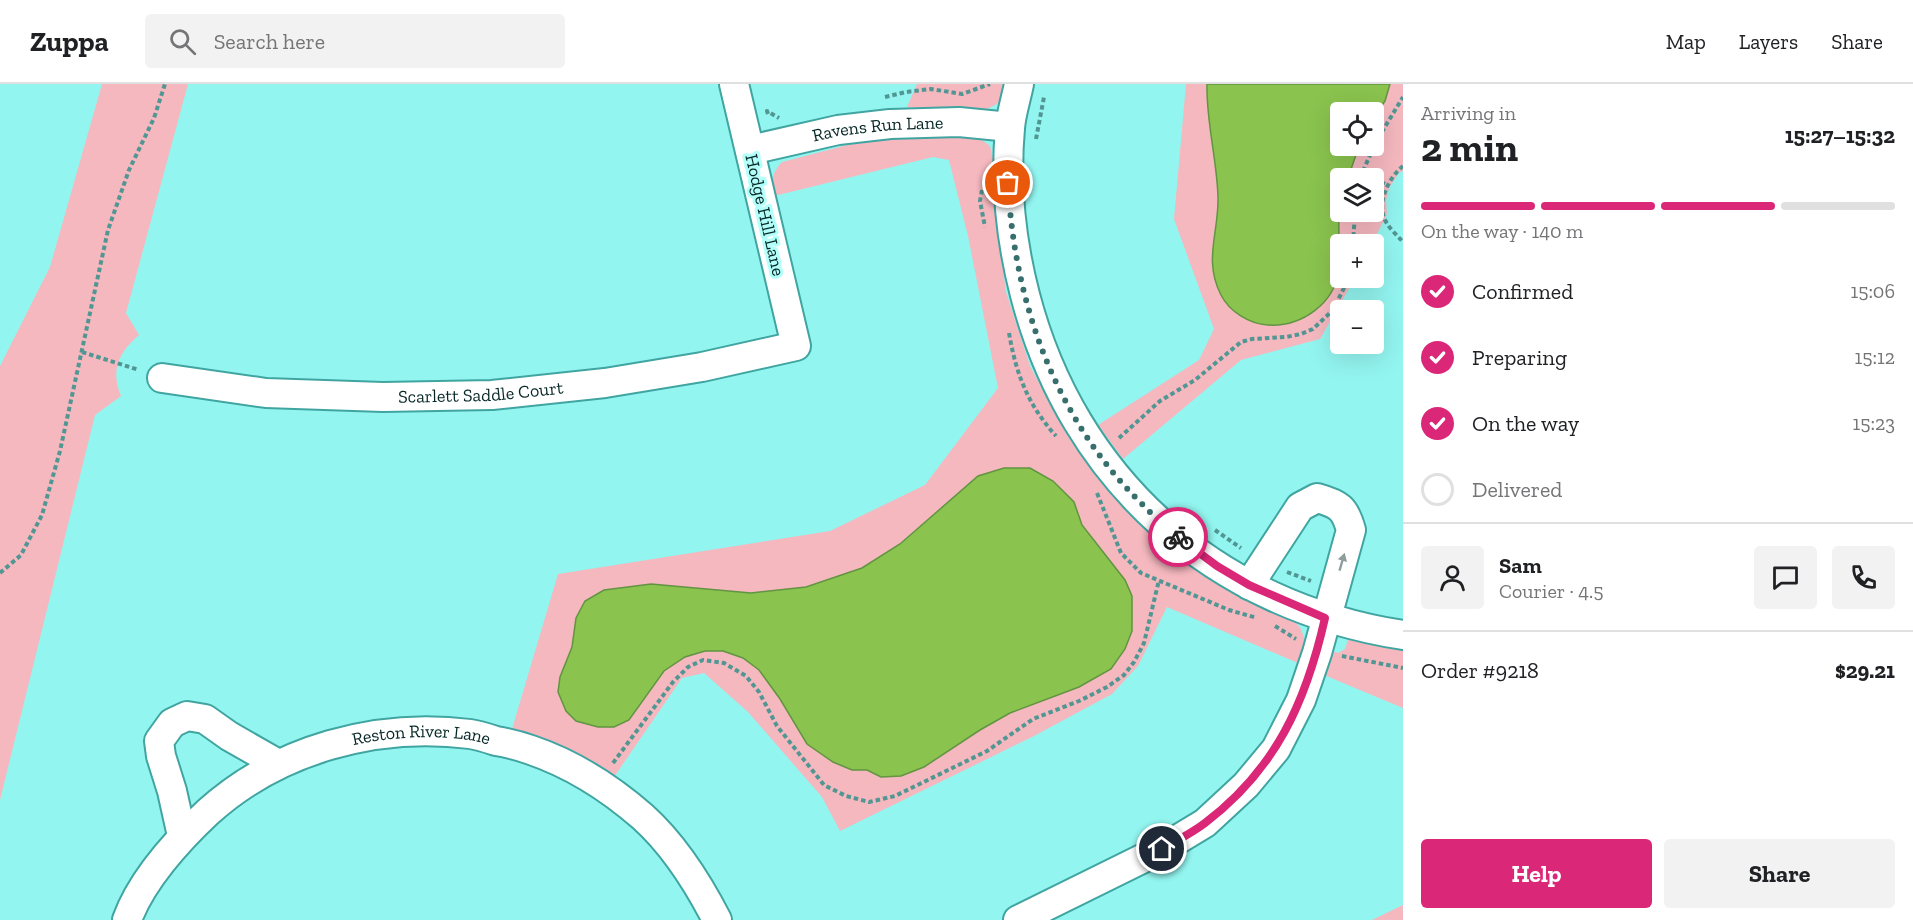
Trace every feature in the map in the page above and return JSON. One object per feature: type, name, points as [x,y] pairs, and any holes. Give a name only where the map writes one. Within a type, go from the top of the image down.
[{"type":"street","name":"Hodge Hill Lane","points":[[734,84],[796,346]]},
{"type":"street","points":[[1019,84],[1010,127],[1008,183],[1010,221],[1018,272],[1033,327],[1054,381],[1081,430],[1117,479],[1167,529],[1217,566],[1249,585],[1325,618],[1366,629],[1403,635]]},
{"type":"street","name":"Ravens Run Lane","points":[[750,150],[838,130],[890,124],[958,122],[1010,127]]},
{"type":"street","name":"Scarlett Saddle Court","points":[[162,378],[266,393],[383,397],[492,395],[605,383],[702,367],[796,346]]},
{"type":"street","points":[[1018,920],[1162,849],[1205,823],[1246,785],[1276,748],[1301,700],[1317,652],[1351,531],[1347,514],[1334,502],[1317,498],[1300,507],[1249,585]]},
{"type":"street","points":[[182,836],[159,741],[172,723],[187,716],[205,719],[229,736],[278,764]]},
{"type":"street","name":"Reston River Lane","points":[[127,920],[153,873],[182,836],[225,797],[278,764],[342,741],[404,731],[471,734],[531,750],[598,783],[644,818],[684,863],[717,920]]},
{"type":"path","points":[[0,573],[21,555],[42,515],[60,451],[108,230],[129,170],[154,118],[165,84]]},
{"type":"path","points":[[1034,150],[1045,95]]},
{"type":"path","points":[[1384,128],[1403,97]]},
{"type":"path","points":[[1403,166],[1388,185],[1384,195],[1383,214],[1386,223],[1403,242]]},
{"type":"path","points":[[1384,183],[1388,185]]},
{"type":"path","points":[[1111,431],[1117,440],[1160,401],[1203,375],[1241,342],[1286,337],[1312,329],[1333,310],[1344,288]]},
{"type":"path","points":[[82,352],[162,378]]},
{"type":"path","points":[[598,783],[673,682],[688,667],[703,660],[724,663],[746,676],[759,692],[777,726],[825,785],[846,796],[869,802],[895,796],[987,752],[1033,719],[1089,696],[1124,675],[1144,643],[1159,580]]},
{"type":"shaded area","points":[[102,84],[188,84],[126,313],[139,335],[126,348],[118,362],[116,378],[121,396],[95,415],[0,800],[0,366],[50,267]]},
{"type":"shaded area","points":[[917,84],[1008,84],[1001,99],[992,107],[969,112],[955,112],[907,107]]},
{"type":"shaded area","points":[[1186,84],[1403,84],[1403,171],[1399,173],[1389,188],[1386,201],[1387,214],[1384,220],[1384,168],[1330,168],[1330,222],[1383,222],[1377,234],[1330,234],[1330,288],[1349,288],[1342,300],[1330,300],[1330,322],[1320,339],[1241,360],[1123,459],[1098,425],[1199,360],[1214,329],[1174,219]]},
{"type":"shaded area","points":[[1207,84],[1390,84],[1384,103],[1330,102],[1330,156],[1356,156],[1351,168],[1330,168],[1330,222],[1339,222],[1339,234],[1330,234],[1330,288],[1333,288],[1323,303],[1304,317],[1280,325],[1261,324],[1234,311],[1221,295],[1213,270],[1212,258],[1218,197]]},
{"type":"shaded area","points":[[894,136],[978,137],[990,146],[993,159],[994,202],[1006,292],[1030,366],[1054,411],[1083,454],[1146,529],[1196,568],[1236,594],[1294,620],[1301,629],[1305,641],[1298,663],[1167,607],[1138,666],[1112,694],[1034,736],[840,831],[822,797],[748,712],[704,673],[682,678],[614,777],[539,738],[512,729],[558,574],[830,531],[925,485],[998,388],[968,236],[949,160],[933,157],[774,196],[773,178],[782,162],[855,143]]},
{"type":"shaded area","points":[[1004,468],[1030,468],[1053,481],[1074,502],[1082,525],[1125,580],[1132,596],[1132,631],[1125,649],[1111,669],[1079,687],[1010,713],[924,767],[901,776],[881,777],[867,770],[852,770],[833,762],[807,744],[780,699],[759,670],[743,658],[723,651],[705,651],[685,657],[664,671],[629,720],[614,727],[598,727],[576,721],[566,711],[558,692],[560,677],[572,647],[576,618],[585,601],[604,590],[651,584],[751,593],[806,587],[862,568],[900,544],[978,476]]},
{"type":"shaded area","points":[[1348,640],[1403,649],[1403,708],[1324,675],[1332,651],[1338,653],[1345,649]]},
{"type":"shaded area","points":[[1403,905],[1403,920],[1372,920]]},
{"type":"way so far","points":[[1008,183],[1010,221],[1018,272],[1033,327],[1054,381],[1081,430],[1117,479],[1178,537]]},
{"type":"route","points":[[1162,849],[1205,823],[1246,785],[1276,748],[1301,700],[1317,652],[1325,618],[1249,585],[1217,566],[1178,537]]}]
